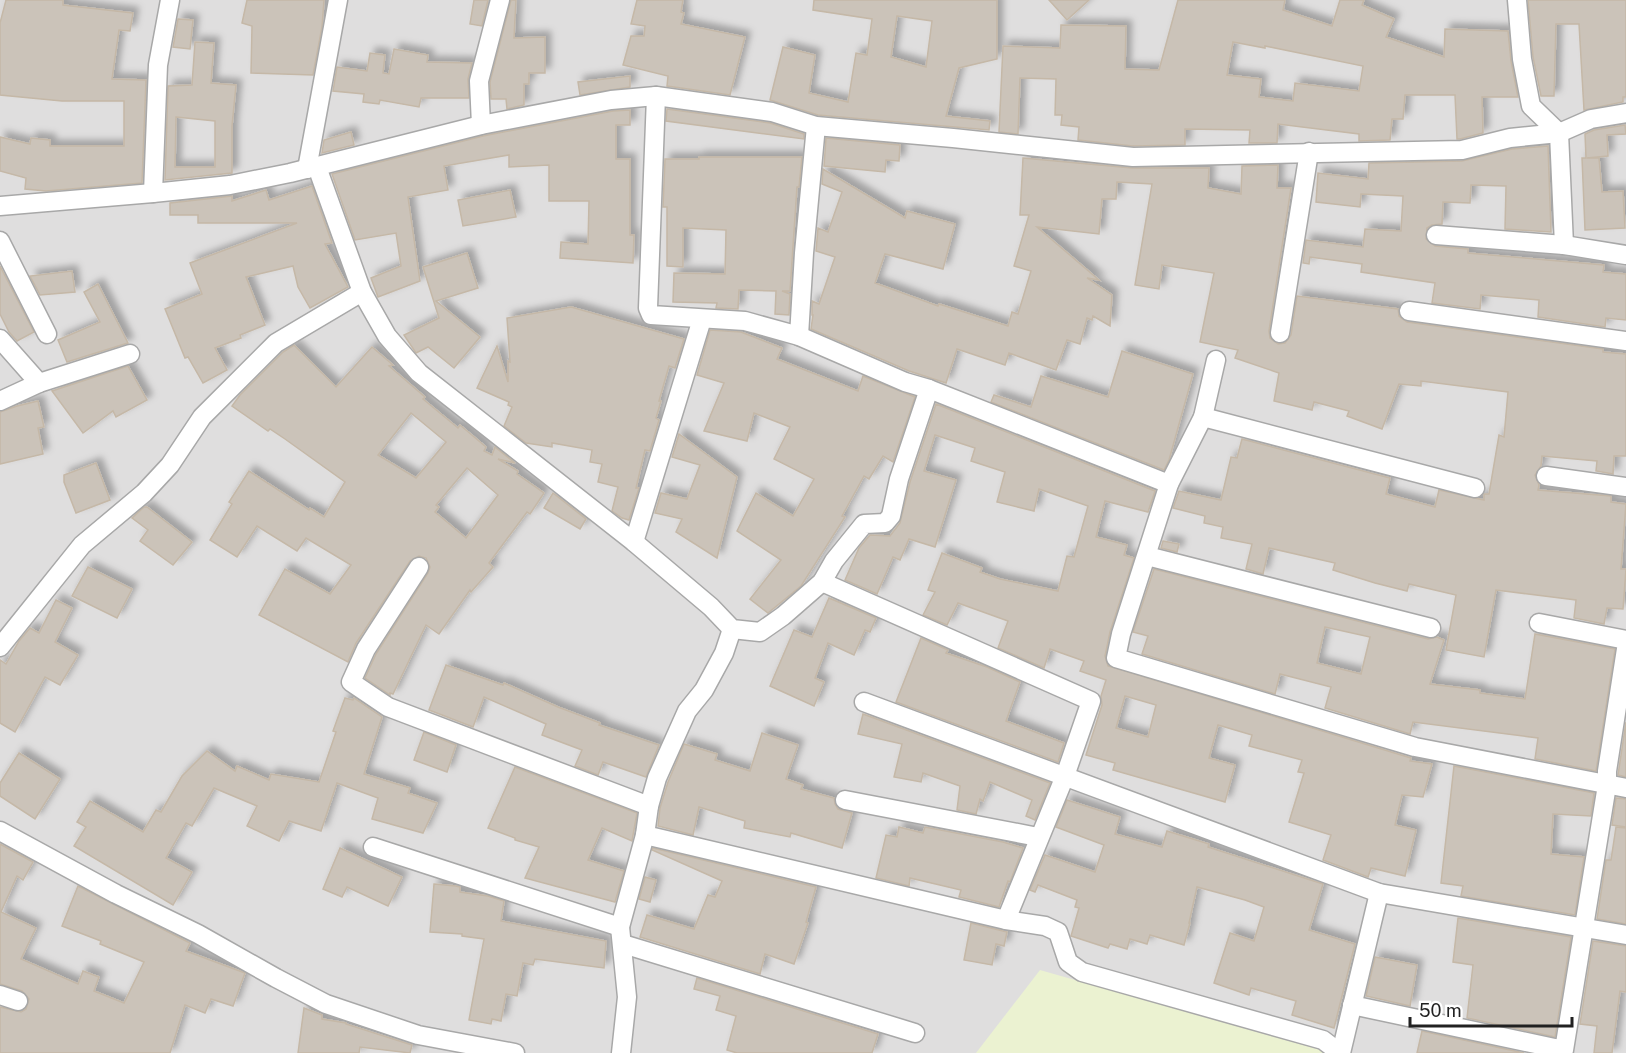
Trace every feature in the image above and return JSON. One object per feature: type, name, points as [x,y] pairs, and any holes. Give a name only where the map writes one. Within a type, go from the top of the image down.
[{"type":"street","points":[[153,193],[159,65],[170,0]]},
{"type":"street","points":[[338,0],[312,168],[363,292],[387,336],[418,373],[634,542],[711,606],[732,629],[760,632],[822,582],[834,561],[864,524],[885,523],[891,516],[899,479],[928,389]]},
{"type":"street","points":[[481,126],[479,81],[500,0]]},
{"type":"street","points":[[1517,0],[1522,59],[1531,106],[1559,133],[1564,245]]},
{"type":"street","points":[[0,206],[230,184],[312,168],[481,126],[611,100],[656,96],[772,112],[816,126],[1132,157],[1462,150],[1510,138],[1559,133],[1591,119],[1626,113]]},
{"type":"street","points":[[656,96],[648,308],[651,315],[745,321],[799,336],[905,382],[1169,484]]},
{"type":"street","points":[[799,336],[816,126]]},
{"type":"street","points":[[1280,333],[1309,152]]},
{"type":"street","points":[[1436,235],[1564,245],[1626,255]]},
{"type":"street","points":[[0,241],[47,334]]},
{"type":"street","points":[[0,647],[82,545],[144,493],[170,465],[202,417],[276,344],[363,292]]},
{"type":"street","points":[[1409,311],[1626,341]]},
{"type":"street","points":[[634,542],[702,319]]},
{"type":"street","points":[[0,339],[39,383]]},
{"type":"street","points":[[0,401],[39,383],[130,354]]},
{"type":"street","points":[[1216,360],[1203,417],[1169,484],[1121,634],[1116,658],[1415,747],[1626,788]]},
{"type":"street","points":[[1203,417],[1475,488]]},
{"type":"street","points":[[1546,476],[1626,487]]},
{"type":"street","points":[[1147,556],[1431,628]]},
{"type":"street","points":[[419,567],[366,649],[351,682],[388,707],[649,807]]},
{"type":"street","points":[[822,582],[1091,700],[1065,776],[1005,920]]},
{"type":"street","points":[[1539,623],[1626,640]]},
{"type":"street","points":[[621,1053],[627,997],[621,935],[645,835],[649,807],[657,778],[687,711],[704,690],[724,653],[732,629]]},
{"type":"street","points":[[1352,1005],[1563,1052],[1607,785],[1607,771],[1626,649]]},
{"type":"street","points":[[864,702],[1379,893],[1626,935]]},
{"type":"street","points":[[845,800],[1038,837]]},
{"type":"street","points":[[0,831],[116,894],[198,934],[326,1004],[418,1035],[515,1053]]},
{"type":"street","points":[[645,835],[1005,920],[1045,926],[1058,932],[1068,962],[1082,972],[1323,1040],[1340,1053],[1379,893]]},
{"type":"street","points":[[373,847],[621,935],[915,1034]]},
{"type":"street","points":[[0,995],[18,1001]]},
{"type":"shaded area","points":[[0,0],[1626,0],[1626,1053],[0,1053]]},
{"type":"green space","points":[[1040,970],[1331,1053],[976,1053]]},
{"type":"building","points":[[6,0],[63,0],[63,5],[133,13],[130,31],[119,30],[112,79],[146,80],[142,183],[46,191],[25,189],[26,178],[0,171],[0,137],[30,144],[31,138],[50,140],[50,146],[124,146],[124,101],[62,101],[0,95],[0,23]]},
{"type":"building","points":[[247,0],[324,0],[322,27],[313,75],[251,73],[252,26],[242,23]]},
{"type":"building","points":[[474,0],[488,0],[482,26],[470,24]]},
{"type":"building","points":[[511,0],[516,0],[514,38],[545,37],[545,73],[529,73],[529,84],[524,84],[524,105],[507,109],[506,99],[491,99],[490,82]]},
{"type":"building","points":[[637,0],[683,0],[681,12],[684,13],[681,24],[745,37],[730,95],[667,86],[668,76],[623,65],[631,36],[644,36],[645,26],[631,24]]},
{"type":"building","points":[[814,0],[997,0],[997,59],[959,68],[946,116],[990,121],[989,130],[818,115],[770,100],[783,47],[815,55],[809,93],[848,102],[856,53],[867,55],[872,19],[813,10]],"holes":[[[897,16],[932,21],[926,67],[891,57]]]},
{"type":"building","points":[[1049,0],[1089,0],[1067,20]]},
{"type":"building","points":[[1178,0],[1285,0],[1283,10],[1332,26],[1340,0],[1364,0],[1362,5],[1394,19],[1386,37],[1444,57],[1445,29],[1508,31],[1518,97],[1482,97],[1483,133],[1460,139],[1457,139],[1455,95],[1405,95],[1403,119],[1392,119],[1390,140],[1359,141],[1359,134],[1278,124],[1277,143],[1249,143],[1250,130],[1185,129],[1185,145],[1133,146],[1078,140],[1079,127],[1061,125],[1062,115],[1055,115],[1056,79],[1020,78],[1018,134],[999,132],[1003,46],[1060,48],[1061,25],[1126,26],[1125,69],[1159,70]],"holes":[[[1233,42],[1265,48],[1265,46],[1363,66],[1359,91],[1295,83],[1293,101],[1259,97],[1261,79],[1227,75]]]},
{"type":"building","points":[[1528,0],[1626,0],[1626,97],[1623,97],[1623,102],[1584,110],[1579,24],[1556,24],[1554,96],[1541,96],[1533,57]]},
{"type":"building","points":[[178,19],[193,20],[190,49],[173,47]]},
{"type":"building","points":[[195,42],[214,43],[211,83],[236,85],[232,126],[232,173],[165,180],[168,86],[192,85]],"holes":[[[176,117],[215,121],[215,167],[175,167]]]},
{"type":"building","points":[[394,49],[428,55],[427,62],[472,63],[468,79],[469,98],[421,98],[419,107],[380,100],[379,104],[363,102],[364,94],[333,91],[337,67],[367,71],[370,53],[385,55],[383,73],[389,74]]},
{"type":"building","points":[[630,76],[630,87],[580,95],[578,82]]},
{"type":"building","points":[[667,109],[770,123],[804,134],[804,139],[666,121]]},
{"type":"building","points":[[630,110],[630,125],[616,125],[616,159],[630,159],[630,235],[634,235],[633,263],[560,258],[561,242],[588,244],[589,201],[549,201],[549,165],[509,167],[509,155],[444,166],[448,190],[408,197],[420,281],[378,297],[371,278],[401,266],[396,233],[355,240],[332,174],[483,136],[613,111]]},
{"type":"building","points":[[1625,125],[1626,134],[1607,135],[1608,156],[1587,158],[1599,158],[1602,192],[1623,191],[1625,228],[1585,230],[1582,158],[1586,158],[1585,134],[1594,130]]},
{"type":"building","points":[[351,132],[354,145],[322,153],[324,140]]},
{"type":"building","points":[[826,138],[900,145],[899,161],[886,160],[885,172],[824,166]]},
{"type":"building","points":[[1548,146],[1551,232],[1505,229],[1506,186],[1471,185],[1470,203],[1443,202],[1442,224],[1427,228],[1426,239],[1435,246],[1468,249],[1468,253],[1604,265],[1603,272],[1626,274],[1626,320],[1606,318],[1605,327],[1538,317],[1539,300],[1481,295],[1480,309],[1432,303],[1435,283],[1361,272],[1362,264],[1310,257],[1309,264],[1303,263],[1306,240],[1363,247],[1365,229],[1401,231],[1403,196],[1361,194],[1360,207],[1316,202],[1318,173],[1368,179],[1369,163],[1462,161],[1512,149]]},
{"type":"building","points":[[699,157],[802,157],[799,187],[797,187],[790,291],[782,291],[790,294],[789,315],[775,314],[776,291],[739,290],[738,309],[716,308],[717,303],[673,302],[674,273],[725,274],[726,230],[683,228],[683,267],[667,266],[667,207],[663,207],[665,159],[699,159]]},
{"type":"building","points":[[1023,158],[1132,168],[1209,168],[1208,188],[1241,194],[1242,166],[1278,165],[1277,188],[1291,188],[1269,331],[1270,338],[1278,344],[1285,343],[1291,335],[1297,296],[1398,309],[1399,316],[1407,322],[1626,354],[1626,456],[1614,456],[1613,474],[1596,471],[1597,461],[1542,456],[1541,466],[1535,475],[1539,485],[1538,490],[1611,496],[1611,502],[1626,504],[1621,569],[1626,569],[1623,609],[1607,608],[1604,624],[1574,618],[1576,600],[1496,590],[1484,657],[1446,650],[1456,595],[1409,584],[1407,591],[1375,583],[1333,570],[1335,563],[1269,548],[1263,574],[1246,569],[1252,544],[1221,538],[1223,527],[1204,523],[1205,516],[1173,508],[1179,491],[1221,500],[1231,457],[1237,458],[1242,439],[1390,478],[1386,494],[1435,507],[1439,490],[1484,500],[1484,494],[1489,494],[1499,435],[1504,437],[1508,392],[1421,381],[1421,386],[1399,384],[1382,429],[1347,416],[1349,411],[1314,402],[1312,410],[1274,401],[1279,373],[1235,358],[1238,350],[1200,342],[1214,273],[1162,265],[1159,289],[1135,285],[1152,184],[1117,182],[1116,199],[1102,199],[1099,234],[1037,227],[1099,280],[1087,278],[1112,295],[1110,326],[1093,316],[1092,320],[1087,318],[1080,344],[1067,340],[1056,370],[1009,353],[1005,365],[957,349],[946,383],[909,371],[811,329],[812,301],[819,304],[835,257],[816,251],[818,228],[828,232],[842,192],[822,184],[823,169],[905,218],[907,211],[955,224],[943,269],[885,254],[875,283],[938,306],[939,304],[1008,326],[1012,312],[1018,314],[1031,271],[1014,266],[1029,215],[1020,215]]},
{"type":"building","points":[[312,186],[332,243],[325,244],[348,287],[310,308],[298,287],[293,266],[246,277],[265,325],[215,348],[227,370],[203,383],[188,357],[185,358],[165,309],[202,294],[190,263],[297,223],[198,223],[198,215],[170,215],[170,203],[232,196],[232,201],[266,190],[269,200]]},
{"type":"building","points":[[510,190],[516,217],[463,226],[458,200]]},
{"type":"building","points":[[467,253],[478,288],[436,301],[480,337],[454,368],[428,347],[416,353],[404,335],[439,318],[423,267]]},
{"type":"building","points":[[0,266],[34,332],[17,341],[9,332],[0,314]]},
{"type":"building","points":[[72,271],[75,292],[40,295],[30,276]]},
{"type":"building","points":[[98,284],[128,343],[67,362],[58,340],[100,322],[84,292]]},
{"type":"building","points":[[571,307],[684,339],[675,368],[669,366],[659,401],[661,401],[656,418],[659,420],[650,451],[645,450],[636,488],[639,488],[629,520],[612,511],[618,487],[598,482],[602,464],[590,462],[592,450],[552,443],[552,447],[526,443],[504,426],[512,407],[508,405],[509,402],[477,388],[497,346],[508,382],[508,361],[510,362],[507,318]]},
{"type":"building","points":[[710,330],[741,332],[782,348],[777,359],[858,391],[863,376],[915,397],[893,462],[883,456],[869,479],[864,476],[842,516],[845,517],[801,586],[768,613],[750,599],[781,560],[737,531],[756,493],[793,516],[814,479],[774,459],[790,427],[754,413],[747,441],[704,431],[724,383],[697,375]]},
{"type":"building","points":[[294,345],[336,387],[372,347],[393,365],[389,366],[425,397],[423,399],[458,428],[460,425],[486,447],[484,451],[492,455],[495,447],[515,463],[498,459],[518,471],[517,474],[544,493],[530,514],[527,512],[489,563],[493,567],[471,592],[470,590],[439,634],[426,625],[393,694],[390,693],[390,695],[365,678],[376,654],[428,573],[430,567],[426,558],[419,556],[410,561],[356,643],[348,662],[259,615],[285,569],[330,594],[351,565],[306,538],[297,551],[257,526],[237,557],[210,540],[232,504],[229,502],[249,471],[309,510],[310,508],[324,517],[345,482],[285,439],[270,429],[268,431],[232,406],[283,352]],"holes":[[[411,413],[446,442],[416,478],[378,455]],[[467,468],[498,495],[466,538],[435,512],[439,507],[436,505]]]},
{"type":"building","points":[[1122,351],[1193,374],[1169,460],[1164,470],[991,402],[994,395],[1031,407],[1041,376],[1108,397]]},
{"type":"building","points":[[128,366],[147,400],[116,417],[113,411],[83,433],[52,391]]},
{"type":"building","points":[[38,401],[44,427],[38,428],[43,454],[0,464],[0,412]]},
{"type":"building","points":[[936,404],[1155,491],[1148,512],[1105,501],[1096,537],[1127,545],[1124,555],[1134,558],[1110,632],[1105,656],[1108,666],[1411,758],[1410,761],[1432,764],[1423,797],[1402,795],[1395,825],[1416,830],[1405,876],[1371,868],[1368,877],[1323,860],[1331,835],[1289,822],[1304,773],[1298,772],[1302,760],[1249,746],[1252,735],[1218,725],[1209,758],[1235,765],[1225,802],[1113,770],[1115,763],[1086,755],[1102,705],[1101,696],[1106,680],[1080,671],[1084,661],[1050,649],[1044,668],[998,648],[1008,621],[958,603],[947,625],[923,615],[935,592],[928,590],[942,553],[982,568],[980,572],[1000,579],[1058,591],[1067,556],[1074,557],[1088,506],[1039,489],[1034,511],[997,502],[1005,472],[971,461],[975,448],[935,435],[924,471],[956,480],[935,547],[909,539],[900,560],[893,557],[877,594],[845,580],[859,548],[870,535],[890,536],[900,523],[910,482]],"holes":[[[1125,696],[1156,705],[1148,737],[1116,728]]]},
{"type":"building","points":[[679,434],[737,477],[717,558],[676,532],[682,519],[655,513],[661,493],[687,499],[700,465],[672,457]]},
{"type":"building","points":[[96,463],[110,500],[76,513],[64,482],[64,475]]},
{"type":"building","points":[[553,493],[586,519],[580,529],[544,508]]},
{"type":"building","points":[[144,507],[192,542],[173,565],[140,541],[148,530],[132,518]]},
{"type":"building","points":[[1163,541],[1179,544],[1177,552],[1161,548]]},
{"type":"building","points":[[88,567],[132,589],[117,618],[72,596]]},
{"type":"building","points":[[1154,569],[1428,639],[1437,637],[1444,640],[1430,684],[1480,690],[1480,693],[1525,699],[1535,634],[1615,649],[1596,771],[1535,759],[1538,738],[1413,722],[1410,734],[1325,708],[1331,687],[1280,674],[1275,694],[1142,654],[1148,636],[1133,632]],"holes":[[[1325,627],[1370,637],[1361,674],[1317,663]]]},
{"type":"building","points":[[829,598],[876,618],[870,632],[865,630],[854,655],[828,643],[815,678],[824,682],[814,706],[770,686],[794,630],[812,637]]},
{"type":"building","points":[[56,600],[72,608],[55,642],[78,655],[60,685],[45,677],[15,732],[0,723],[0,660],[6,664],[19,641],[30,628],[39,633]]},
{"type":"building","points":[[921,638],[948,650],[946,653],[987,667],[1020,682],[1006,721],[1064,743],[1058,762],[896,702]]},
{"type":"building","points":[[446,665],[503,685],[504,683],[600,723],[599,725],[659,745],[646,777],[603,762],[598,775],[575,766],[582,750],[542,735],[546,724],[484,697],[473,727],[429,710]]},
{"type":"building","points":[[345,698],[353,700],[354,698],[382,717],[364,774],[410,788],[408,793],[437,803],[423,833],[372,819],[378,798],[337,783],[321,831],[289,821],[279,841],[247,826],[257,806],[214,788],[192,826],[186,823],[166,858],[192,872],[173,905],[74,846],[86,827],[77,822],[90,801],[143,832],[156,810],[161,812],[182,776],[207,751],[235,771],[237,766],[269,780],[271,774],[319,782]]},
{"type":"building","points":[[863,714],[1050,783],[1035,820],[1026,816],[1032,800],[990,782],[983,801],[980,799],[976,814],[957,810],[960,786],[923,773],[921,782],[894,777],[902,744],[858,734]]},
{"type":"building","points":[[1626,722],[1626,777],[1618,775]]},
{"type":"building","points":[[424,732],[456,745],[447,772],[414,760]]},
{"type":"building","points":[[762,733],[798,745],[786,779],[803,785],[801,789],[834,798],[838,809],[852,813],[842,848],[791,833],[790,837],[744,828],[745,821],[699,807],[693,835],[658,826],[660,808],[668,782],[684,744],[717,754],[715,760],[750,771]]},
{"type":"building","points":[[19,753],[60,779],[35,819],[0,796],[0,783]]},
{"type":"building","points":[[1454,766],[1594,793],[1591,816],[1553,814],[1551,854],[1584,857],[1575,915],[1461,896],[1463,886],[1441,883]]},
{"type":"building","points":[[515,767],[637,813],[632,841],[602,828],[588,860],[624,871],[615,902],[525,878],[539,847],[515,840],[515,838],[488,828]]},
{"type":"building","points":[[1616,798],[1626,799],[1626,827],[1612,825]]},
{"type":"building","points":[[1067,800],[1120,817],[1115,834],[1162,847],[1167,831],[1209,844],[1208,847],[1323,884],[1309,930],[1355,944],[1334,1028],[1292,1015],[1296,1001],[1251,988],[1249,995],[1214,983],[1230,933],[1254,941],[1264,907],[1245,900],[1197,887],[1184,945],[1150,935],[1147,944],[1130,939],[1127,949],[1110,944],[1108,948],[1071,936],[1079,908],[1075,907],[1077,900],[1038,885],[1035,892],[1030,890],[1045,855],[1095,872],[1104,845],[1056,827]]},
{"type":"building","points":[[899,827],[923,833],[925,827],[1023,848],[999,907],[959,897],[961,890],[910,878],[909,886],[876,878],[886,835],[897,837]]},
{"type":"building","points":[[1616,827],[1626,828],[1626,924],[1597,919],[1606,860],[1611,860]]},
{"type":"building","points":[[0,844],[33,862],[23,880],[17,876],[1,912],[36,928],[21,959],[78,984],[83,971],[99,977],[94,991],[124,1003],[144,962],[100,944],[101,941],[62,926],[78,886],[190,943],[186,951],[245,973],[233,1006],[211,999],[205,1013],[185,1005],[170,1053],[0,1053],[0,1007],[21,1012],[26,1009],[29,999],[22,991],[0,984]]},
{"type":"building","points":[[340,848],[402,877],[388,906],[347,887],[342,897],[323,889]]},
{"type":"building","points":[[653,848],[816,887],[806,922],[808,923],[794,964],[765,954],[760,974],[640,937],[647,915],[694,929],[708,895],[715,897],[722,881],[652,850]]},
{"type":"building","points":[[645,877],[656,880],[650,902],[639,899]]},
{"type":"building","points":[[434,884],[456,886],[460,887],[460,892],[504,901],[501,921],[606,941],[604,968],[535,959],[533,965],[523,963],[517,996],[506,994],[501,1021],[492,1019],[491,1024],[469,1020],[484,939],[462,936],[462,934],[430,932]]},
{"type":"building","points":[[1458,918],[1571,937],[1555,1037],[1467,1018],[1473,965],[1453,962]]},
{"type":"building","points":[[971,923],[1007,932],[1004,946],[996,944],[992,965],[964,960]]},
{"type":"building","points":[[1593,941],[1626,946],[1626,992],[1620,991],[1612,1053],[1594,1053],[1597,1026],[1580,1024]]},
{"type":"building","points":[[1375,957],[1417,965],[1410,1006],[1366,996]]},
{"type":"building","points":[[697,978],[878,1034],[872,1053],[737,1053],[727,1050],[736,1016],[716,1010],[720,996],[694,989]]},
{"type":"building","points":[[304,1008],[322,1015],[322,1019],[346,1023],[412,1045],[410,1053],[360,1047],[359,1053],[298,1053]]},
{"type":"building","points":[[1422,1031],[1524,1053],[1417,1053]]}]
